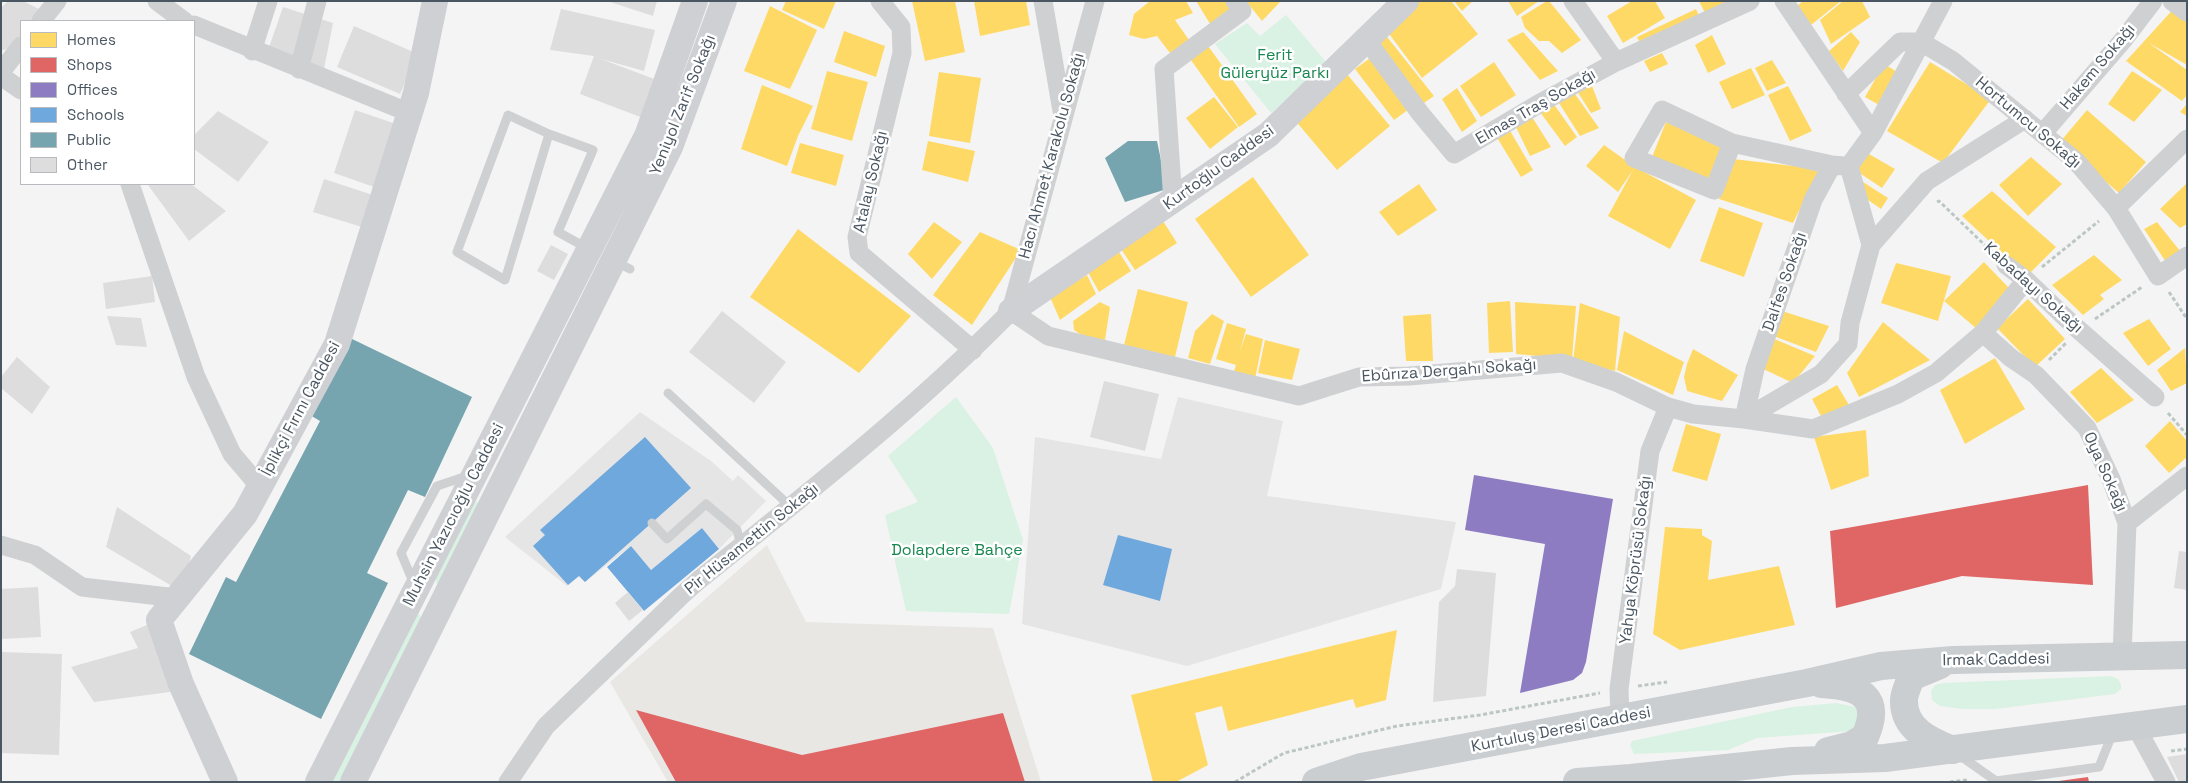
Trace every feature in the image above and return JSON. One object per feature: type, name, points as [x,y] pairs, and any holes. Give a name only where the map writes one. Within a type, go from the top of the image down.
[{"type":"main road","name":"Irmak Caddesi","points":[[1807,683],[1881,666],[1953,660],[2187,656]]},
{"type":"main road","points":[[1953,660],[1911,677],[1904,699],[1907,718],[1917,731],[1932,742],[1953,750]]},
{"type":"main road","name":"Kurtuluş Deresi Caddesi","points":[[1316,782],[1361,767],[1807,683]]},
{"type":"main road","points":[[1792,761],[1860,741],[1865,737],[1872,715],[1872,704],[1866,696],[1857,691],[1826,684],[1807,683]]},
{"type":"main road","points":[[1577,782],[1631,780],[1792,761],[1885,758],[2187,719]]},
{"type":"street","points":[[42,20],[57,1]]},
{"type":"street","points":[[157,1],[183,20]]},
{"type":"street","points":[[252,51],[268,1]]},
{"type":"street","points":[[299,69],[317,1]]},
{"type":"street","name":"İplikçi Fırını Caddesi","points":[[225,782],[181,684],[159,620],[245,514],[337,344],[416,93],[435,1]]},
{"type":"street","name":"Yeniyol Zarif Sokağı","points":[[589,249],[647,136],[695,1]]},
{"type":"street","name":"Yeniyol Zarif Sokağı","points":[[621,265],[670,147],[724,1]]},
{"type":"street","name":"Atalay Sokağı","points":[[880,1],[901,27],[902,53],[857,237],[859,253],[974,350]]},
{"type":"street","points":[[1043,1],[1063,116]]},
{"type":"street","name":"Hacı Ahmet Karakolu Sokağı","points":[[1011,311],[1095,1]]},
{"type":"street","points":[[1173,202],[1164,69],[1242,11],[1235,1]]},
{"type":"street","name":"Kurtoğlu Caddesi","points":[[1011,311],[1268,136],[1406,1]]},
{"type":"street","points":[[1573,1],[1616,62]]},
{"type":"street","name":"Elmas Traş Sokağı","points":[[1366,39],[1420,113],[1454,154],[1542,102],[1616,62],[1750,1]]},
{"type":"street","points":[[1784,1],[1873,133]]},
{"type":"street","name":"Dalfes Sokağı","points":[[1744,419],[1756,369],[1813,200],[1841,165],[1873,133],[1943,1]]},
{"type":"street","name":"Hakem Sokağı","points":[[2043,133],[2153,1]]},
{"type":"street","points":[[2172,1],[2187,12]]},
{"type":"street","points":[[195,26],[252,51],[410,113]]},
{"type":"street","points":[[1846,94],[1900,42],[1921,42]]},
{"type":"street","name":"Hortumcu Sokağı","points":[[1921,42],[1954,61],[2076,161],[2116,208],[2158,276]]},
{"type":"street","points":[[1,72],[20,47]]},
{"type":"street","points":[[1,76],[20,89]]},
{"type":"street","points":[[1732,143],[1714,190],[1634,158],[1662,110],[1732,143],[1841,165],[1871,246]]},
{"type":"street","points":[[1744,419],[1821,374],[1848,344],[1850,322],[1871,246],[1926,181],[2025,119]]},
{"type":"street","points":[[2116,208],[2187,139]]},
{"type":"street","points":[[130,185],[196,377],[232,454],[260,487]]},
{"type":"street","points":[[589,249],[621,265]]},
{"type":"street","name":"Muhsin Yazıcıoğlu Caddesi","points":[[318,782],[589,249]]},
{"type":"street","points":[[2158,276],[2187,256]]},
{"type":"street","name":"Kabadayı Sokağı","points":[[2006,264],[2155,397]]},
{"type":"street","name":"Muhsin Yazıcıoğlu Caddesi","points":[[353,782],[499,489],[621,265]]},
{"type":"street","name":"Ebûrıza Dergahı Sokağı","points":[[1011,311],[1048,336],[1298,396],[1359,377],[1409,376],[1562,363],[1616,382],[1668,406],[1693,414],[1813,429],[1898,394],[1936,373],[1982,333],[2026,280]]},
{"type":"street","name":"Pir Hüsamettin Sokağı","points":[[508,782],[546,726],[694,585],[851,459],[974,350],[1011,311]]},
{"type":"street","name":"Oya Sokağı","points":[[1982,333],[2011,358],[2036,375],[2087,428],[2111,479],[2127,523],[2122,657]]},
{"type":"street","name":"Yahya Köprüsü Sokağı","points":[[1620,718],[1619,690],[1650,451],[1668,406]]},
{"type":"street","points":[[475,474],[499,489]]},
{"type":"street","points":[[2127,523],[2187,476]]},
{"type":"street","points":[[1,545],[35,555],[82,587],[177,598]]},
{"type":"street","points":[[416,589],[442,602]]},
{"type":"street","points":[[2125,726],[2166,782]]},
{"type":"lane","points":[[549,134],[505,280],[457,252],[508,114],[549,134],[593,150],[558,232],[589,249]]},
{"type":"lane","points":[[668,392],[790,507]]},
{"type":"lane","points":[[652,522],[667,539],[706,504],[737,530],[741,547]]},
{"type":"lane","points":[[1953,750],[1996,781],[2099,767],[2125,726]]},
{"type":"path","name":"Kabadayı Sokağı","points":[[1931,208],[1939,201],[2006,264]]},
{"type":"path","points":[[2026,280],[2116,208]]},
{"type":"path","points":[[2158,276],[2187,319]]},
{"type":"path","points":[[2155,397],[2187,435]]},
{"type":"shaded area","points":[[1178,397],[1283,421],[1267,496],[1456,522],[1441,589],[1187,666],[1022,624],[1035,437],[1161,459]]},
{"type":"shaded area","points":[[640,412],[711,461],[733,481],[738,475],[766,501],[719,549],[702,528],[651,570],[631,546],[585,582],[579,576],[567,586],[505,537]]},
{"type":"shaded area","points":[[767,545],[806,622],[993,628],[1041,782],[668,782],[610,682]]},
{"type":"green space","name":"Ferit Güleryüz Parkı","points":[[1286,15],[1327,63],[1271,113],[1215,44],[1247,23],[1260,36]]},
{"type":"green space","name":"Dolapdere Bahçe","points":[[956,397],[993,448],[1023,540],[1009,614],[906,611],[885,515],[918,502],[888,456]]},
{"type":"green space","points":[[477,501],[479,506],[442,581],[436,584],[436,578],[473,503]]},
{"type":"green space","points":[[413,614],[419,614],[423,621],[342,782],[329,782]]},
{"type":"green space","points":[[2111,676],[2118,679],[2121,684],[2121,689],[2115,694],[1995,709],[1962,709],[1940,706],[1932,700],[1931,691],[1935,685],[1943,683]]},
{"type":"green space","points":[[1836,703],[1856,707],[1861,715],[1854,731],[1757,738],[1728,750],[1634,754],[1630,746],[1632,741],[1792,707]]},
{"type":"building: Homes","points":[[786,1],[836,1],[824,29],[782,10]]},
{"type":"building: Homes","points":[[912,1],[955,1],[965,52],[925,61]]},
{"type":"building: Homes","points":[[974,1],[1026,1],[1030,25],[980,36]]},
{"type":"building: Homes","points":[[1150,1],[1186,1],[1193,13],[1175,20],[1189,40],[1170,53],[1157,36],[1144,39],[1129,35],[1134,14]]},
{"type":"building: Homes","points":[[1196,1],[1225,1],[1231,11],[1212,27]]},
{"type":"building: Homes","points":[[1246,1],[1281,1],[1262,21]]},
{"type":"building: Homes","points":[[1416,1],[1451,1],[1478,34],[1422,78],[1384,27]]},
{"type":"building: Homes","points":[[1454,1],[1473,1],[1462,11]]},
{"type":"building: Homes","points":[[1508,1],[1539,1],[1517,16]]},
{"type":"building: Homes","points":[[1549,1],[1581,40],[1562,53],[1549,41],[1539,41],[1525,28],[1521,17]]},
{"type":"building: Homes","points":[[1632,1],[1655,1],[1665,18],[1623,43],[1607,16]]},
{"type":"building: Homes","points":[[1699,1],[1728,1],[1705,13]]},
{"type":"building: Homes","points":[[1803,1],[1841,1],[1811,25],[1796,7]]},
{"type":"building: Homes","points":[[1843,1],[1862,1],[1870,17],[1831,44],[1820,20]]},
{"type":"building: Homes","points":[[2177,5],[2187,14],[2187,65],[2149,43],[2187,70],[2187,95],[2182,101],[2126,61]]},
{"type":"building: Homes","points":[[770,6],[817,30],[790,89],[744,71]]},
{"type":"building: Homes","points":[[1696,9],[1701,20],[1642,48],[1637,37]]},
{"type":"building: Homes","points":[[844,31],[885,46],[876,77],[834,62]]},
{"type":"building: Homes","points":[[1523,32],[1558,71],[1540,80],[1507,40]]},
{"type":"building: Homes","points":[[1851,32],[1860,42],[1843,71],[1829,51]]},
{"type":"building: Homes","points":[[1384,33],[1434,96],[1421,105],[1372,42]]},
{"type":"building: Homes","points":[[1712,35],[1726,64],[1708,73],[1695,45]]},
{"type":"building: Homes","points":[[1206,43],[1257,114],[1239,127],[1188,56]]},
{"type":"building: Homes","points":[[1662,53],[1668,64],[1650,72],[1644,61]]},
{"type":"building: Homes","points":[[1373,56],[1412,107],[1394,120],[1355,69]]},
{"type":"building: Homes","points":[[1772,60],[1786,83],[1767,91],[1755,68]]},
{"type":"building: Homes","points":[[1494,62],[1516,95],[1481,117],[1460,86]]},
{"type":"building: Homes","points":[[1930,62],[1991,99],[1943,163],[1887,131]]},
{"type":"building: Homes","points":[[1884,64],[1899,73],[1879,105],[1865,97]]},
{"type":"building: Homes","points":[[1751,68],[1765,95],[1732,109],[1719,82]]},
{"type":"building: Homes","points":[[827,71],[868,82],[852,141],[811,129]]},
{"type":"building: Homes","points":[[2132,71],[2162,90],[2134,122],[2108,104]]},
{"type":"building: Homes","points":[[939,72],[981,78],[970,143],[929,136]]},
{"type":"building: Homes","points":[[1347,74],[1390,126],[1337,170],[1294,119]]},
{"type":"building: Homes","points":[[1590,81],[1601,109],[1591,113],[1577,91]]},
{"type":"building: Homes","points":[[762,85],[813,106],[798,136],[787,166],[741,149]]},
{"type":"building: Homes","points":[[1788,86],[1812,131],[1790,141],[1768,95]]},
{"type":"building: Homes","points":[[1457,88],[1477,121],[1462,132],[1442,99]]},
{"type":"building: Homes","points":[[1575,94],[1599,128],[1580,136],[1559,103]]},
{"type":"building: Homes","points":[[1214,97],[1238,127],[1210,149],[1186,118]]},
{"type":"building: Homes","points":[[1553,103],[1577,137],[1565,146],[1540,112]]},
{"type":"building: Homes","points":[[2187,104],[2187,116],[2180,112]]},
{"type":"building: Homes","points":[[2087,110],[2146,162],[2119,193],[2060,142]]},
{"type":"building: Homes","points":[[1532,117],[1551,147],[1530,156],[1515,125]]},
{"type":"building: Homes","points":[[1666,122],[1723,146],[1709,180],[1652,157]]},
{"type":"building: Homes","points":[[1509,129],[1533,170],[1521,177],[1496,136]]},
{"type":"building: Homes","points":[[928,141],[975,151],[968,182],[922,170]]},
{"type":"building: Homes","points":[[800,143],[844,155],[836,186],[791,173]]},
{"type":"building: Homes","points":[[1604,145],[1635,167],[1696,200],[1670,249],[1608,216],[1633,170],[1618,192],[1586,166]]},
{"type":"building: Homes","points":[[1862,150],[1895,169],[1882,188],[1852,168]]},
{"type":"building: Homes","points":[[2031,157],[2062,184],[2028,216],[1999,185]]},
{"type":"building: Homes","points":[[1733,159],[1820,169],[1793,223],[1719,199]]},
{"type":"building: Homes","points":[[1253,177],[1309,255],[1251,297],[1195,219]]},
{"type":"building: Homes","points":[[1863,182],[1888,198],[1881,209],[1858,193]]},
{"type":"building: Homes","points":[[1419,184],[1437,210],[1398,236],[1379,212]]},
{"type":"building: Homes","points":[[2186,184],[2187,224],[2180,228],[2160,209]]},
{"type":"building: Homes","points":[[1992,191],[2056,247],[2027,276],[1962,216]]},
{"type":"building: Homes","points":[[1719,207],[1763,223],[1744,277],[1700,261]]},
{"type":"building: Homes","points":[[1163,221],[1177,243],[1135,270],[1121,249]]},
{"type":"building: Homes","points":[[934,222],[962,242],[932,279],[908,254]]},
{"type":"building: Homes","points":[[2157,222],[2184,256],[2168,265],[2144,229]]},
{"type":"building: Homes","points":[[798,229],[911,316],[859,373],[750,297]]},
{"type":"building: Homes","points":[[980,232],[1021,250],[972,325],[933,295]]},
{"type":"building: Homes","points":[[1119,252],[1131,271],[1099,292],[1088,272]]},
{"type":"building: Homes","points":[[2094,255],[2122,280],[2100,295],[2104,299],[2083,315],[2052,285]]},
{"type":"building: Homes","points":[[1984,262],[2009,288],[1977,329],[1944,301]]},
{"type":"building: Homes","points":[[1896,263],[1951,276],[1938,321],[1881,303]]},
{"type":"building: Homes","points":[[1087,275],[1096,294],[1060,320],[1050,297]]},
{"type":"building: Homes","points":[[1138,289],[1188,302],[1175,357],[1124,345]]},
{"type":"building: Homes","points":[[2028,299],[2065,339],[2035,367],[1997,328]]},
{"type":"building: Homes","points":[[1510,301],[1513,352],[1489,353],[1487,303]]},
{"type":"building: Homes","points":[[1100,302],[1110,307],[1105,340],[1084,337],[1074,330],[1073,321]]},
{"type":"building: Homes","points":[[1515,302],[1576,306],[1572,359],[1516,354]]},
{"type":"building: Homes","points":[[1580,303],[1620,317],[1615,371],[1573,362]]},
{"type":"building: Homes","points":[[1782,311],[1829,326],[1816,352],[1771,335]]},
{"type":"building: Homes","points":[[1212,314],[1224,321],[1210,364],[1188,358],[1195,331]]},
{"type":"building: Homes","points":[[1431,314],[1433,361],[1406,361],[1403,316]]},
{"type":"building: Homes","points":[[2149,319],[2171,349],[2148,366],[2123,333]]},
{"type":"building: Homes","points":[[1883,322],[1930,360],[1859,397],[1847,373]]},
{"type":"building: Homes","points":[[1227,323],[1246,329],[1240,351],[1246,334],[1263,339],[1255,379],[1233,374],[1236,365],[1216,359]]},
{"type":"building: Homes","points":[[1624,331],[1684,362],[1673,395],[1617,370]]},
{"type":"building: Homes","points":[[1772,338],[1815,356],[1793,383],[1759,367]]},
{"type":"building: Homes","points":[[1265,340],[1300,349],[1292,380],[1258,373]]},
{"type":"building: Homes","points":[[2185,348],[2187,383],[2171,391],[2157,370]]},
{"type":"building: Homes","points":[[1693,349],[1738,375],[1722,401],[1687,391],[1684,377]]},
{"type":"building: Homes","points":[[1995,358],[2025,409],[1965,444],[1940,390]]},
{"type":"building: Homes","points":[[2101,368],[2134,400],[2097,423],[2070,392]]},
{"type":"building: Homes","points":[[1837,385],[1849,405],[1823,420],[1812,399]]},
{"type":"building: Homes","points":[[2170,421],[2187,441],[2187,457],[2169,473],[2145,446]]},
{"type":"building: Homes","points":[[1686,424],[1721,434],[1707,481],[1672,471]]},
{"type":"building: Homes","points":[[1866,430],[1869,476],[1831,490],[1814,437]]},
{"type":"building: Homes","points":[[1665,527],[1702,529],[1702,535],[1712,541],[1708,580],[1779,566],[1795,625],[1680,650],[1653,634]]},
{"type":"building: Homes","points":[[1397,630],[1386,700],[1356,708],[1353,699],[1228,731],[1222,706],[1195,713],[1208,765],[1176,782],[1153,782],[1131,695]]},
{"type":"building: Shops","points":[[2088,485],[2093,585],[1962,576],[1836,608],[1830,531]]},
{"type":"building: Shops","points":[[636,710],[802,755],[1003,713],[1025,782],[676,782]]},
{"type":"building: Shops","points":[[2088,777],[2089,782],[2059,782],[2059,781]]},
{"type":"building: Offices","points":[[1474,475],[1613,499],[1586,662],[1582,673],[1573,680],[1520,693],[1545,544],[1465,530]]},
{"type":"building: Schools","points":[[645,437],[691,488],[585,582],[579,576],[568,585],[533,546],[545,535],[540,530]]},
{"type":"building: Schools","points":[[702,528],[719,549],[644,611],[607,567],[631,546],[651,570]]},
{"type":"building: Schools","points":[[1118,535],[1172,549],[1160,601],[1103,585]]},
{"type":"building: Public","points":[[1128,141],[1157,141],[1167,189],[1125,202],[1105,158]]},
{"type":"building: Public","points":[[348,337],[472,397],[425,497],[408,490],[367,573],[388,583],[321,719],[189,654],[226,577],[236,582],[320,421],[310,415]]},
{"type":"building: Other","points":[[8,1],[23,1],[43,11],[36,20],[20,20],[20,39],[14,46],[1,51],[1,8]]},
{"type":"building: Other","points":[[607,1],[657,1],[653,16]]},
{"type":"building: Other","points":[[283,7],[333,23],[324,69],[266,56]]},
{"type":"building: Other","points":[[561,9],[655,30],[644,71],[601,59],[657,80],[643,118],[580,94],[594,56],[550,50]]},
{"type":"building: Other","points":[[354,26],[418,54],[400,94],[337,67]]},
{"type":"building: Other","points":[[355,110],[399,125],[377,188],[334,173]]},
{"type":"building: Other","points":[[218,111],[269,142],[238,182],[195,150],[195,134]]},
{"type":"building: Other","points":[[324,179],[373,195],[362,227],[313,212]]},
{"type":"building: Other","points":[[148,185],[192,185],[226,211],[189,241]]},
{"type":"building: Other","points":[[551,245],[568,254],[554,280],[537,271]]},
{"type":"building: Other","points":[[152,276],[155,302],[106,309],[103,283]]},
{"type":"building: Other","points":[[722,311],[786,362],[754,403],[689,352]]},
{"type":"building: Other","points":[[107,316],[141,318],[147,347],[116,345]]},
{"type":"building: Other","points":[[17,357],[50,387],[32,414],[1,388],[1,377]]},
{"type":"building: Other","points":[[1104,381],[1159,394],[1145,451],[1090,437]]},
{"type":"building: Other","points":[[117,507],[191,556],[182,592],[106,547]]},
{"type":"building: Other","points":[[2179,551],[2187,552],[2187,590],[2174,588]]},
{"type":"building: Other","points":[[1457,569],[1496,573],[1486,696],[1433,702],[1439,602],[1455,586]]},
{"type":"building: Other","points":[[38,587],[41,637],[1,639],[1,589]]},
{"type":"building: Other","points":[[628,592],[643,610],[629,621],[615,603]]},
{"type":"building: Other","points":[[159,620],[170,692],[94,702],[71,667],[138,648],[130,632]]},
{"type":"building: Other","points":[[1,652],[62,654],[59,755],[1,753]]},
{"type":"building: Other","points":[[2187,754],[2187,782],[2179,782],[2167,757]]}]
